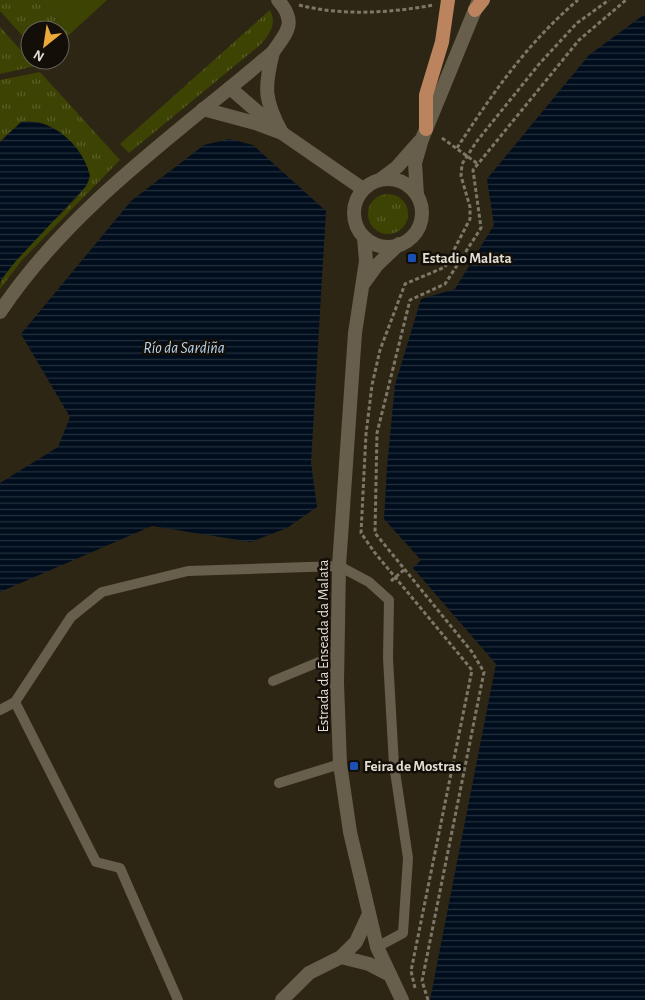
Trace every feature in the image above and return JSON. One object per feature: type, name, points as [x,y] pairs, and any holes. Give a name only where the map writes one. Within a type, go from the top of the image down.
[{"type":"highway","points":[[424,134],[426,95],[442,42],[448,0]]},
{"type":"main road","points":[[0,312],[54,245],[89,208],[133,167],[273,52],[285,36],[290,20],[288,11],[278,0]]},
{"type":"main road","points":[[424,134],[397,166],[381,180],[363,189],[357,199],[354,210],[355,221],[364,237],[378,245],[388,246],[408,240],[420,224],[421,204],[417,195],[416,163],[424,134],[479,3]]},
{"type":"main road","points":[[273,52],[266,78],[266,94],[273,117],[282,134]]},
{"type":"main road","points":[[230,88],[282,134],[363,189]]},
{"type":"main road","points":[[204,109],[256,123],[282,134]]},
{"type":"main road","points":[[381,180],[401,181],[417,195]]},
{"type":"main road","name":"Estrada da Enseada da Malata","points":[[364,237],[364,284],[356,332],[339,566],[340,764],[350,832],[377,947],[402,1000]]},
{"type":"main road","name":"Estrada da Enseada da Malata","points":[[364,284],[377,265],[399,244]]},
{"type":"main road","points":[[282,1000],[309,973],[341,957],[356,942],[369,914]]},
{"type":"main road","points":[[341,957],[369,964],[390,975]]},
{"type":"lane","points":[[0,710],[15,702],[71,618],[102,592],[188,570],[339,566],[369,582],[389,600],[388,658],[394,766],[408,858],[403,934],[377,947]]},
{"type":"lane","points":[[273,681],[338,654]]},
{"type":"lane","points":[[15,702],[96,862],[120,868],[178,1000]]},
{"type":"lane","points":[[279,783],[340,764]]},
{"type":"path","points":[[457,148],[493,94],[529,49],[554,20],[578,0]]},
{"type":"path","points":[[416,993],[411,971],[472,670],[361,533],[366,434],[372,386],[380,350],[405,284],[445,267],[470,219],[470,207],[461,176],[462,164],[477,141],[540,63],[577,23],[609,0]]},
{"type":"path","points":[[428,1000],[422,981],[484,672],[472,652],[375,533],[377,433],[410,300],[445,284],[481,228],[473,170],[579,40],[626,0]]},
{"type":"path","points":[[299,6],[365,13],[400,11],[434,5]]},
{"type":"path","points":[[442,138],[478,164]]},
{"type":"path","points":[[391,581],[405,569]]},
{"type":"path","points":[[404,975],[422,981]]},
{"type":"green space","points":[[0,0],[40,0],[58,20],[20,20],[20,33],[0,11]]},
{"type":"green space","points":[[40,0],[107,0],[70,34],[70,20],[58,20]]},
{"type":"green space","points":[[270,10],[273,24],[267,37],[260,45],[129,153],[120,144]]},
{"type":"green space","points":[[0,27],[20,49],[20,69],[0,74]]},
{"type":"green space","points":[[40,72],[120,160],[22,260],[0,289],[3,278],[12,264],[69,206],[89,181],[89,172],[80,153],[63,135],[44,124],[30,122],[20,125],[0,142],[0,80]]},
{"type":"green space","points":[[392,194],[399,197],[405,203],[408,214],[407,222],[399,231],[392,234],[384,234],[377,231],[369,222],[368,210],[371,203],[380,195]]},
{"type":"water","points":[[645,14],[645,1000],[430,1000],[496,664],[413,568],[421,560],[384,519],[395,385],[421,299],[455,289],[494,225],[487,179],[589,55]]},
{"type":"water","points":[[21,122],[33,122],[44,125],[55,129],[65,136],[81,154],[90,176],[86,186],[15,262],[0,281],[0,142]]},
{"type":"water","name":"Río da Sardiña","points":[[229,139],[253,145],[326,211],[311,463],[317,507],[287,528],[251,542],[152,526],[0,592],[0,483],[58,447],[70,417],[21,334],[131,201],[204,145]]},
{"type":"place","name":"Estadio Malata","points":[[412,258]]},
{"type":"place","name":"Feira de Mostras","points":[[354,766]]}]
